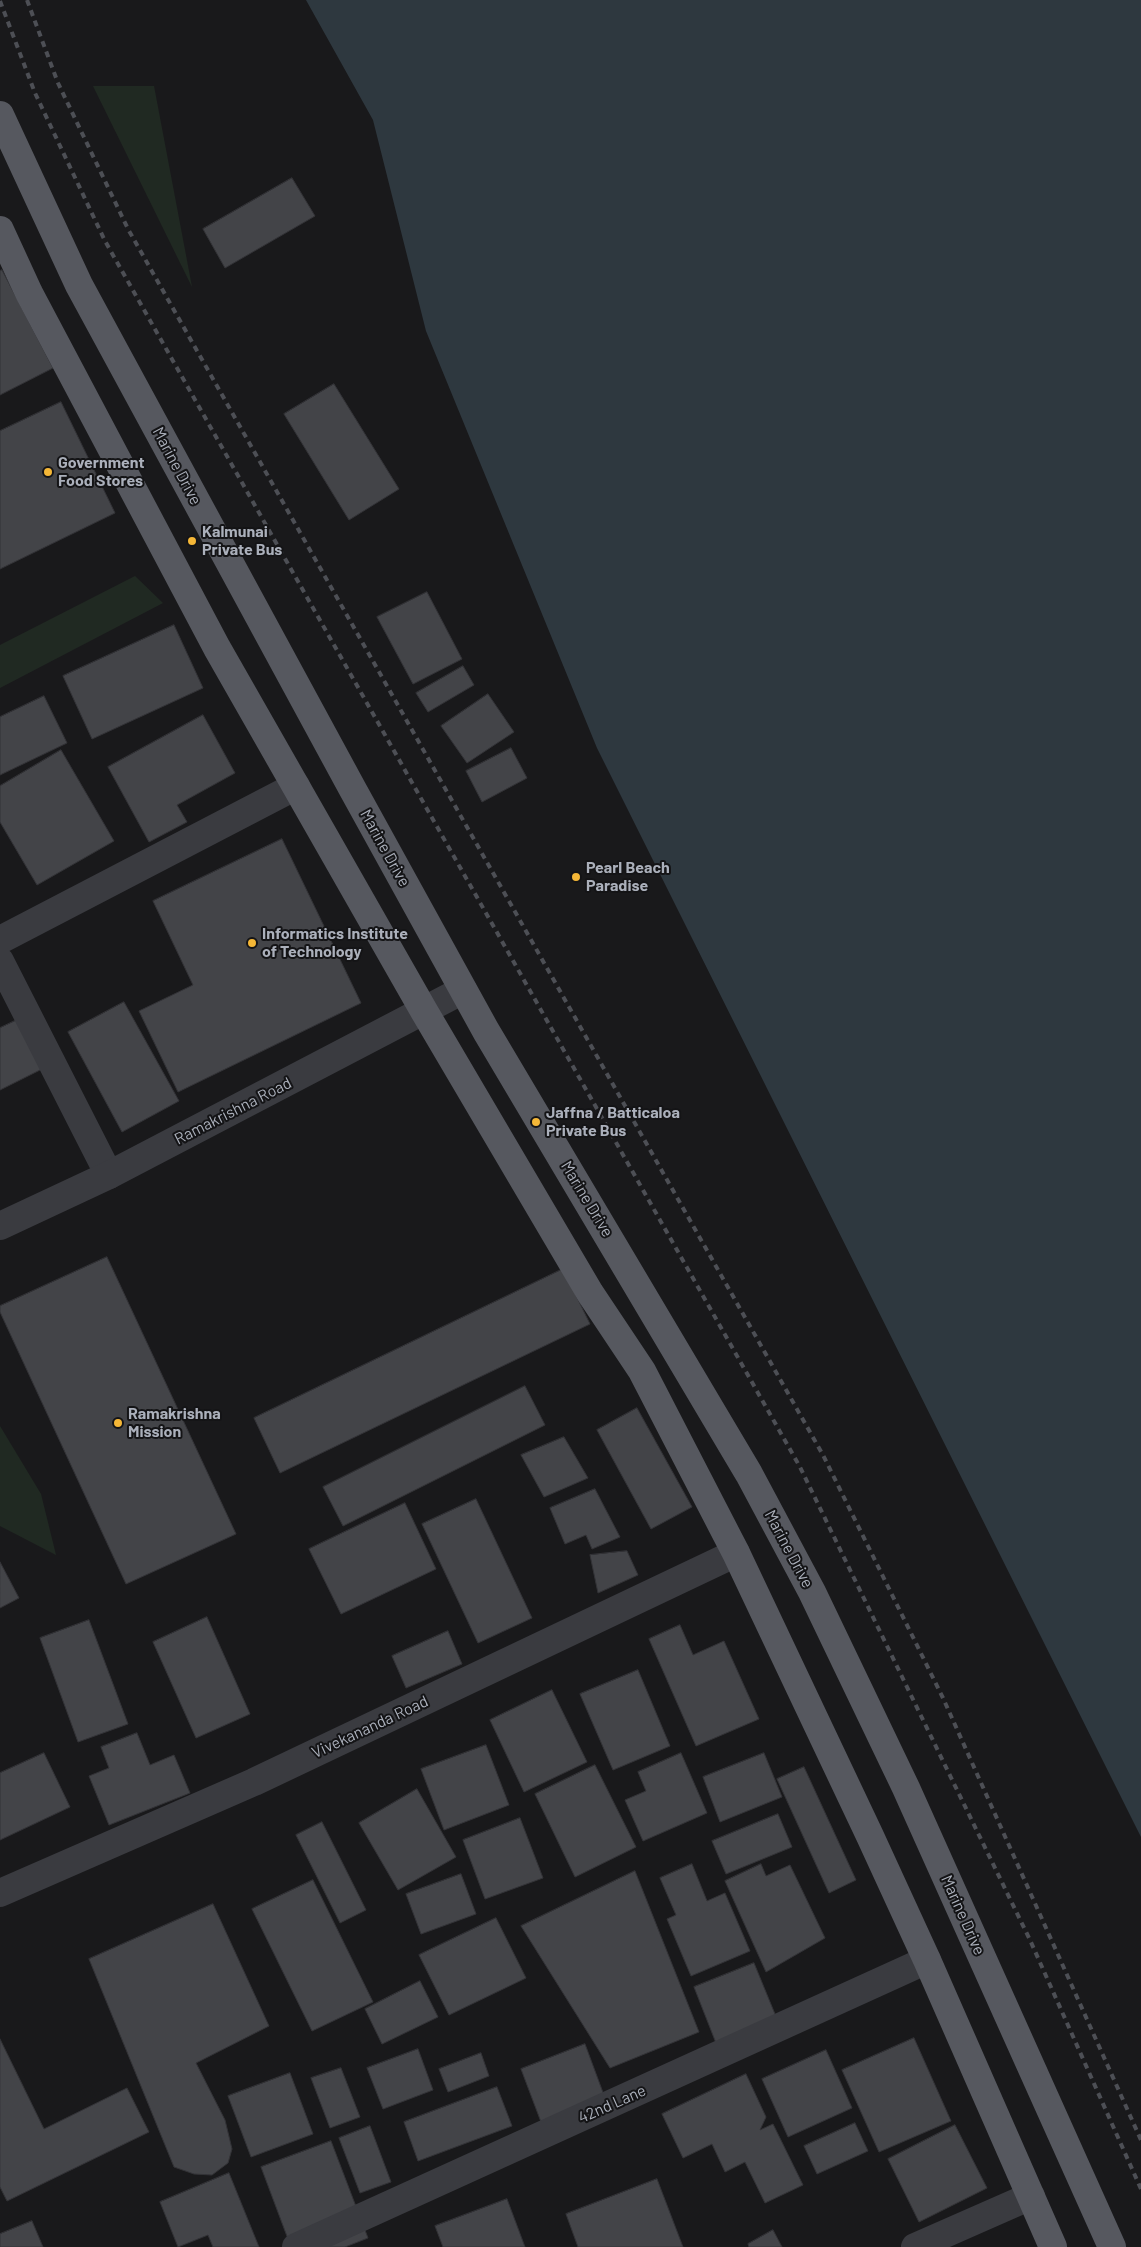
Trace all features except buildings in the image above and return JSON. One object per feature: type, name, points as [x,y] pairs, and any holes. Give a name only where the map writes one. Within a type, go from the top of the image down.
[{"type":"main road","name":"Marine Drive","points":[[0,114],[79,285],[463,990],[749,1474],[812,1592],[906,1788],[1112,2247]]},
{"type":"main road","points":[[0,230],[29,293],[217,648],[424,1011],[590,1293],[642,1371],[736,1552],[927,1960],[1053,2247]]},
{"type":"street","points":[[0,940],[296,786]]},
{"type":"street","points":[[0,961],[109,1175]]},
{"type":"street","name":"Ramakrishna Road","points":[[0,1226],[109,1175],[463,990]]},
{"type":"street","name":"Vivekananda Road","points":[[0,1893],[254,1782],[736,1552]]},
{"type":"street","name":"42nd Lane","points":[[296,2247],[927,1960]]},
{"type":"street","points":[[915,2247],[1031,2196]]},
{"type":"shaded area","points":[[306,0],[1141,0],[1141,1837],[597,748],[426,331],[373,120]]},
{"type":"shaded area","points":[[93,86],[154,86],[192,287]]},
{"type":"shaded area","points":[[135,576],[163,603],[0,688],[0,645]]},
{"type":"shaded area","points":[[0,1426],[41,1494],[56,1555],[0,1526]]},
{"type":"railway","points":[[27,0],[58,83],[128,229],[823,1455],[943,1698],[1141,2140]]},
{"type":"railway","points":[[0,1],[35,93],[105,241],[800,1467],[1030,1940],[1141,2189]]},
{"type":"place","name":"Government Food Stores","points":[[48,472]]},
{"type":"place","name":"Kalmunai Private Bus","points":[[192,541]]},
{"type":"place","name":"Pearl Beach Paradise","points":[[576,877]]},
{"type":"place","name":"Informatics Institute of Technology","points":[[252,943]]},
{"type":"place","name":"Jaffna / Batticaloa Private Bus","points":[[536,1122]]},
{"type":"place","name":"Ramakrishna Mission","points":[[118,1423]]}]
